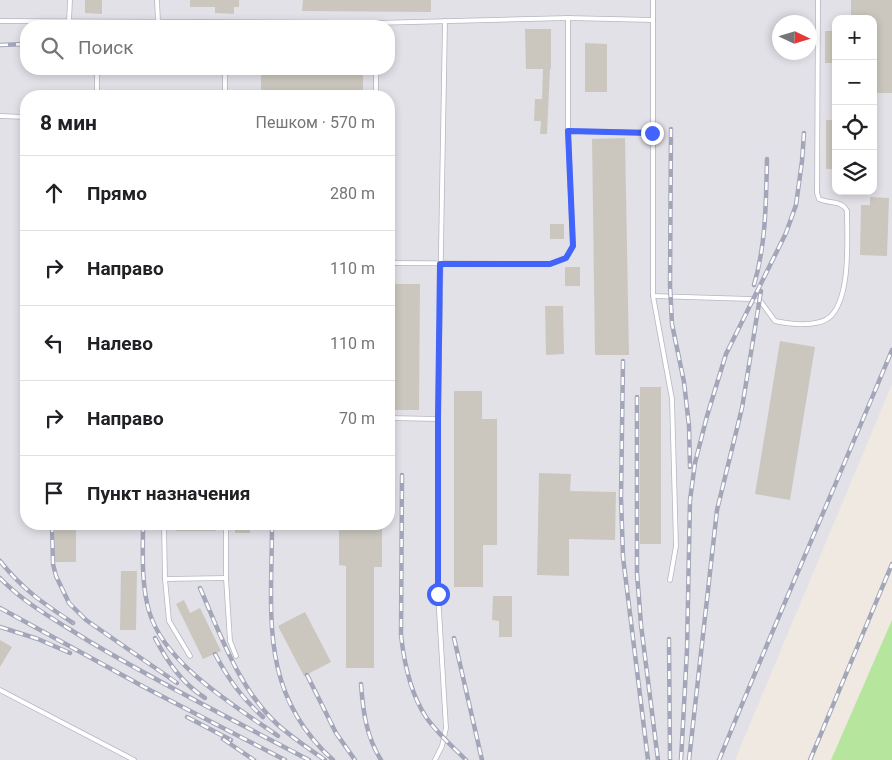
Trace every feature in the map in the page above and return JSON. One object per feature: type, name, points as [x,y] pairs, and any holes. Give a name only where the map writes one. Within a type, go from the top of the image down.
[{"type":"lane","points":[[69,20],[70,0]]},
{"type":"lane","points":[[158,0],[158,20]]},
{"type":"lane","points":[[653,0],[653,296],[672,398],[676,546],[670,580]]},
{"type":"lane","points":[[653,296],[751,299],[762,302],[775,321],[792,324],[814,323],[830,317],[842,300],[847,261],[847,211],[845,206],[840,203],[824,202],[819,199],[817,193],[818,0]]},
{"type":"lane","points":[[395,23],[568,18],[653,20]]},
{"type":"lane","points":[[395,263],[550,264],[566,258],[573,246],[568,131],[568,18]]},
{"type":"lane","points":[[0,21],[20,21]]},
{"type":"lane","points":[[435,760],[442,746],[446,728],[438,594],[438,419],[445,21]]},
{"type":"lane","points":[[97,75],[97,90]]},
{"type":"lane","points":[[225,75],[225,90]]},
{"type":"lane","points":[[376,75],[376,90]]},
{"type":"lane","points":[[0,116],[20,117]]},
{"type":"lane","points":[[568,131],[652,133]]},
{"type":"lane","points":[[395,418],[438,419]]},
{"type":"lane","points":[[164,530],[165,578],[169,621],[190,656]]},
{"type":"lane","points":[[226,530],[226,578],[230,640],[236,656]]},
{"type":"lane","points":[[165,578],[226,578]]},
{"type":"lane","points":[[0,690],[134,760]]},
{"type":"shaded area","points":[[0,0],[892,0],[892,384],[735,760],[0,760]]},
{"type":"green space","points":[[892,620],[892,760],[831,760]]},
{"type":"building","points":[[85,0],[102,0],[102,14],[85,13]]},
{"type":"building","points":[[190,0],[239,0],[239,7],[234,7],[234,14],[215,13],[215,7],[190,7]]},
{"type":"building","points":[[303,0],[431,0],[431,12],[302,11]]},
{"type":"building","points":[[851,0],[892,0],[892,93],[877,93],[877,15],[851,15]]},
{"type":"building","points":[[525,29],[551,29],[551,69],[547,134],[540,134],[541,121],[534,121],[535,99],[542,99],[543,69],[526,69]]},
{"type":"building","points":[[825,31],[832,31],[832,63],[825,63]]},
{"type":"building","points":[[585,43],[607,44],[607,92],[585,92]]},
{"type":"building","points":[[261,75],[363,75],[363,90],[261,90]]},
{"type":"building","points":[[826,120],[832,120],[832,169],[826,169]]},
{"type":"building","points":[[625,138],[629,355],[595,355],[592,139]]},
{"type":"building","points":[[870,197],[889,198],[887,256],[860,255],[861,205],[870,205]]},
{"type":"building","points":[[550,224],[564,224],[564,239],[550,239]]},
{"type":"building","points":[[565,267],[580,267],[580,286],[565,286]]},
{"type":"building","points":[[395,284],[420,284],[419,410],[395,410]]},
{"type":"building","points":[[545,306],[563,306],[564,354],[546,355]]},
{"type":"building","points":[[780,341],[815,347],[790,500],[755,494]]},
{"type":"building","points":[[640,387],[661,387],[661,544],[640,544]]},
{"type":"building","points":[[454,391],[482,391],[482,419],[497,419],[497,545],[483,545],[483,587],[454,587]]},
{"type":"building","points":[[539,473],[571,474],[570,491],[616,492],[615,540],[569,539],[569,576],[537,575]]},
{"type":"building","points":[[55,530],[76,530],[76,562],[55,562]]},
{"type":"building","points":[[176,530],[216,530],[216,531]]},
{"type":"building","points":[[235,530],[250,530],[250,533],[235,533]]},
{"type":"building","points":[[339,530],[382,530],[382,567],[374,567],[374,668],[346,668],[346,566],[339,565]]},
{"type":"building","points":[[121,571],[137,571],[136,630],[120,630]]},
{"type":"building","points":[[493,596],[512,596],[512,637],[499,637],[499,621],[492,620]]},
{"type":"building","points":[[184,600],[190,613],[200,608],[221,651],[203,659],[176,604]]},
{"type":"building","points":[[305,612],[331,662],[304,676],[278,626]]},
{"type":"building","points":[[0,640],[12,647],[0,667]]},
{"type":"railway","points":[[0,45],[20,44]]},
{"type":"railway","points":[[671,129],[670,285],[672,324],[684,382],[689,426],[690,467]]},
{"type":"railway","points":[[681,760],[687,650],[690,500],[695,463],[726,354],[786,233],[796,205],[804,133]]},
{"type":"railway","points":[[754,285],[763,238],[767,159]]},
{"type":"railway","points":[[689,760],[717,510],[742,408],[761,291]]},
{"type":"railway","points":[[719,760],[892,350]]},
{"type":"railway","points":[[623,361],[621,498],[623,557],[648,760]]},
{"type":"railway","points":[[637,397],[637,573],[641,625],[658,760]]},
{"type":"railway","points":[[402,475],[401,635],[406,666],[420,708],[440,734],[466,760]]},
{"type":"railway","points":[[52,530],[53,564],[56,576],[69,603],[86,620],[177,683]]},
{"type":"railway","points":[[143,530],[143,568],[146,600],[157,630],[169,649],[203,682],[278,736]]},
{"type":"railway","points":[[272,530],[272,620],[274,650],[281,679],[292,707],[309,734],[333,760]]},
{"type":"railway","points":[[0,561],[34,595],[73,623]]},
{"type":"railway","points":[[810,760],[892,564]]},
{"type":"railway","points":[[0,578],[31,604],[114,656],[309,760]]},
{"type":"railway","points":[[200,588],[232,661],[252,695],[278,725],[325,760]]},
{"type":"railway","points":[[0,608],[144,687],[285,760]]},
{"type":"railway","points":[[0,627],[38,639],[70,653]]},
{"type":"railway","points":[[155,638],[176,672],[189,686],[205,698]]},
{"type":"railway","points":[[454,638],[482,760]]},
{"type":"railway","points":[[669,639],[670,760]]},
{"type":"railway","points":[[215,654],[236,688],[263,717]]},
{"type":"railway","points":[[307,675],[336,733],[355,760]]},
{"type":"railway","points":[[361,684],[366,723],[372,742],[381,760]]},
{"type":"railway","points":[[187,717],[231,740]]},
{"type":"railway","points":[[223,739],[254,760]]},
{"type":"route","points":[[438,594],[440,264],[550,264],[566,258],[573,246],[568,131],[652,133]]}]
